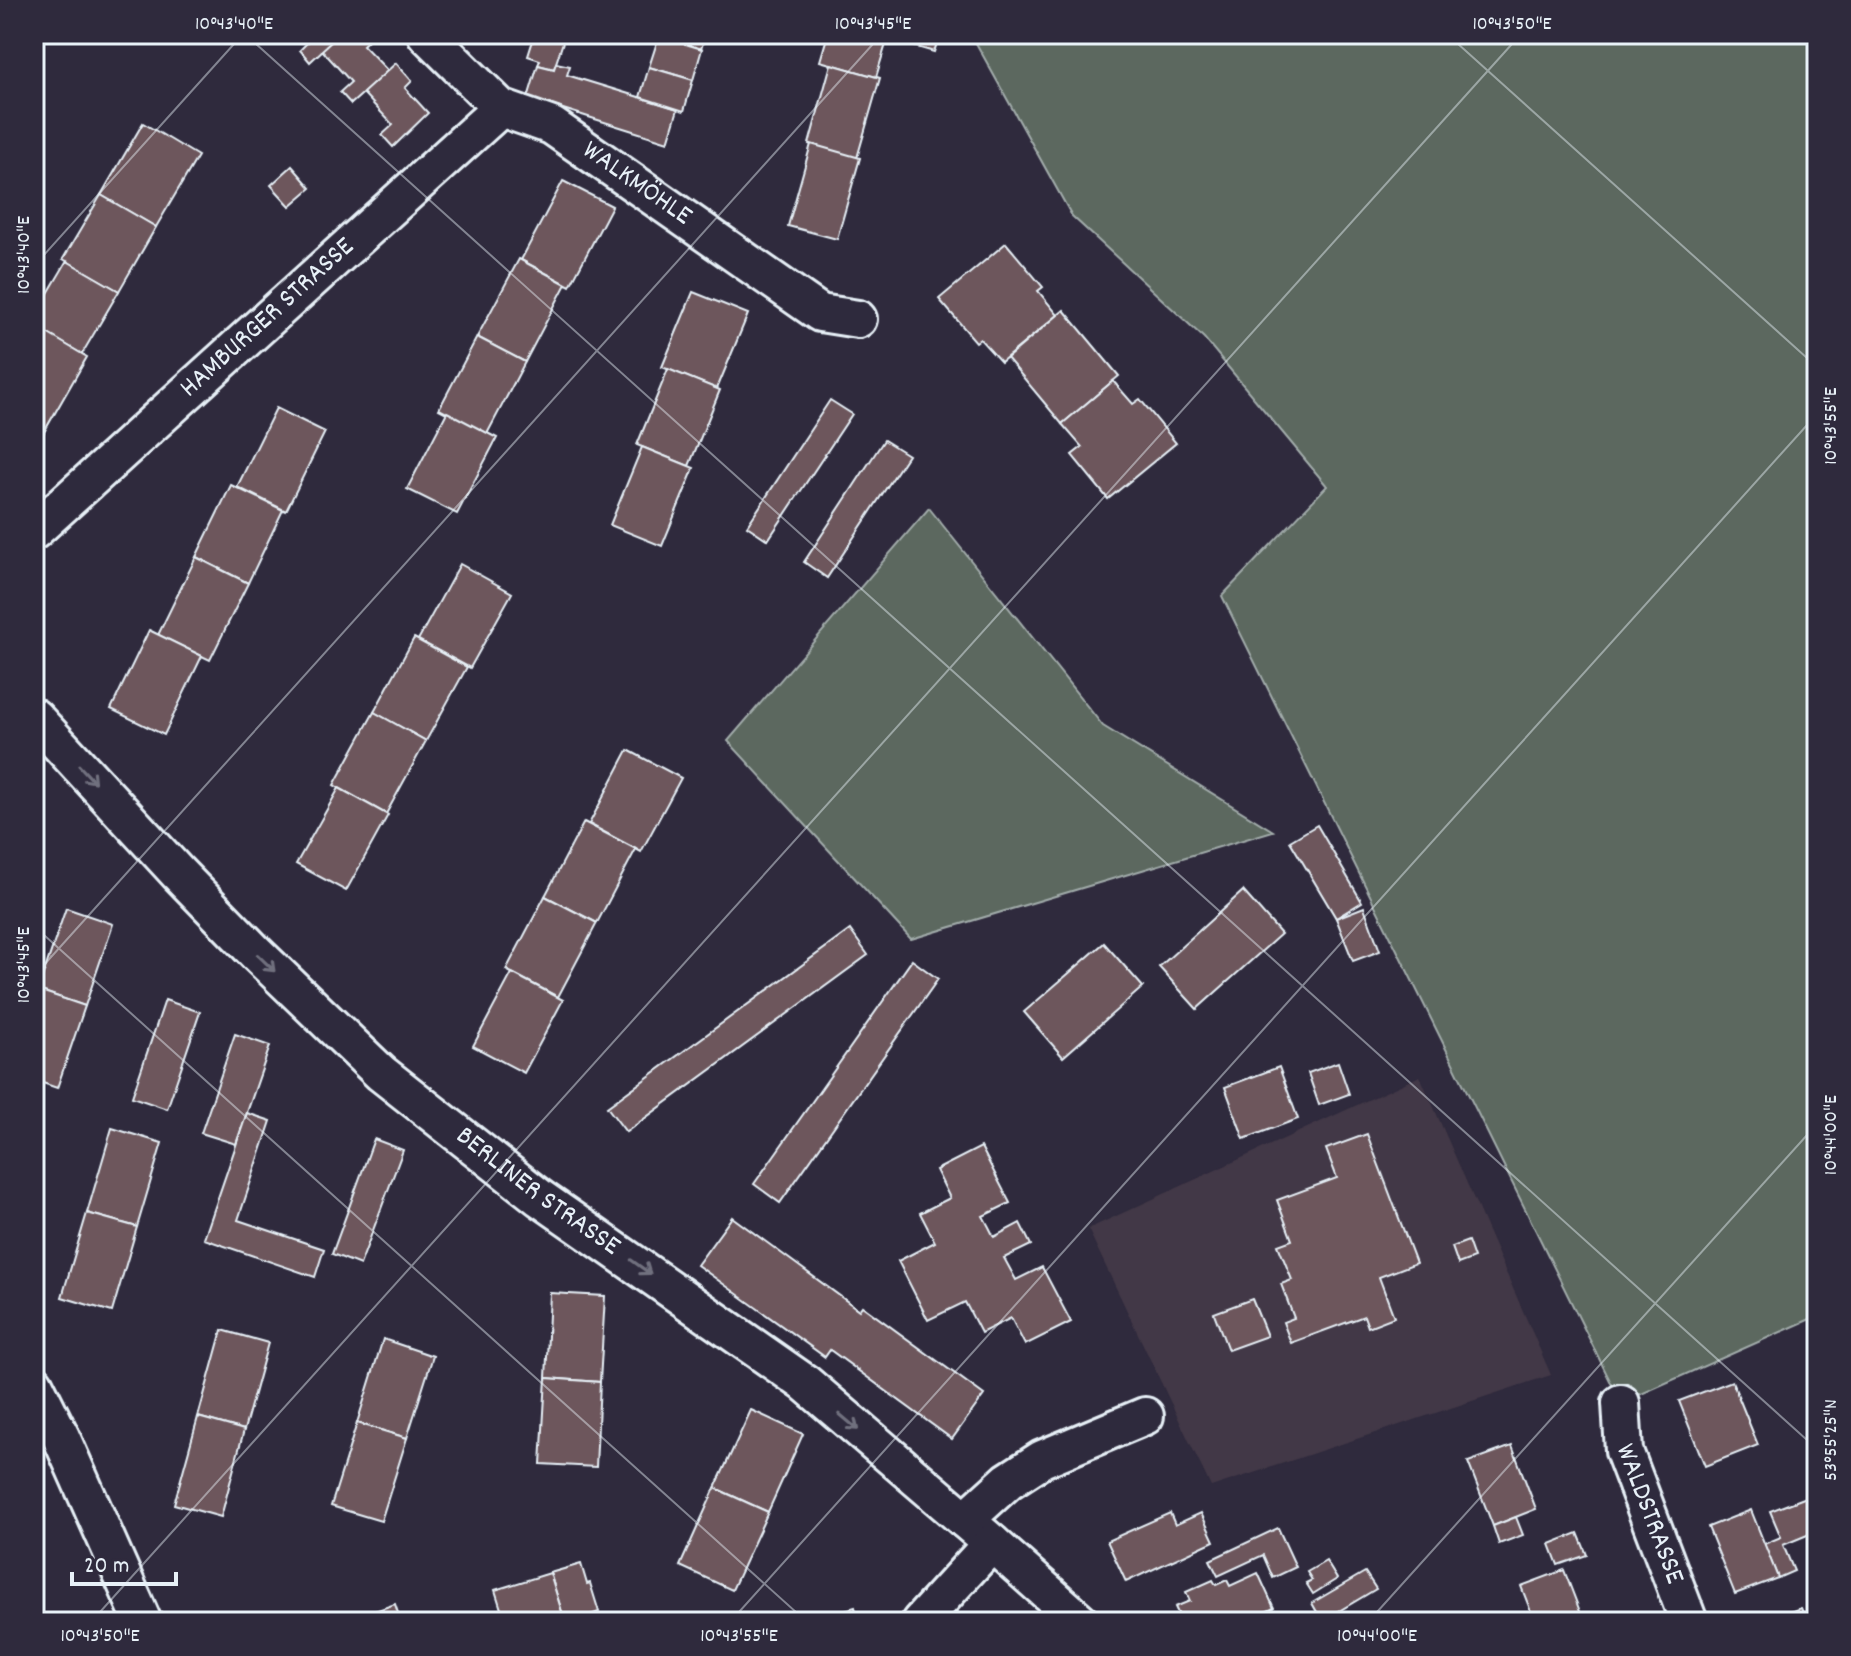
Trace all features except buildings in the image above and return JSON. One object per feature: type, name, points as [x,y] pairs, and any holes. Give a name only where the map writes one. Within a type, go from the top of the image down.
[{"type":"street","name":"WALKMÖHLE","points":[[426,34],[501,108],[552,126],[820,313],[858,319]]},
{"type":"street","name":"HAMBURGER STRASSE","points":[[34,531],[501,108]]},
{"type":"street","name":"BERLINER STRASSE","points":[[34,717],[247,944],[381,1073],[540,1198],[805,1383],[1081,1622]]},
{"type":"street","points":[[34,1383],[143,1622]]},
{"type":"street","name":"WALDSTRASSE","points":[[1621,1403],[1624,1451],[1689,1622]]},
{"type":"street","points":[[965,1520],[1008,1481],[1042,1459],[1145,1416]]},
{"type":"street","points":[[920,1622],[992,1543]]},
{"type":"shaded area","points":[[1420,1076],[1551,1375],[1211,1487],[1088,1229]]},
{"type":"green space","points":[[971,34],[1817,34],[1817,1316],[1621,1403],[1222,596],[1327,486],[1204,338],[1072,216]]},
{"type":"green space","points":[[929,508],[1103,726],[1273,831],[911,939],[728,741]]}]
